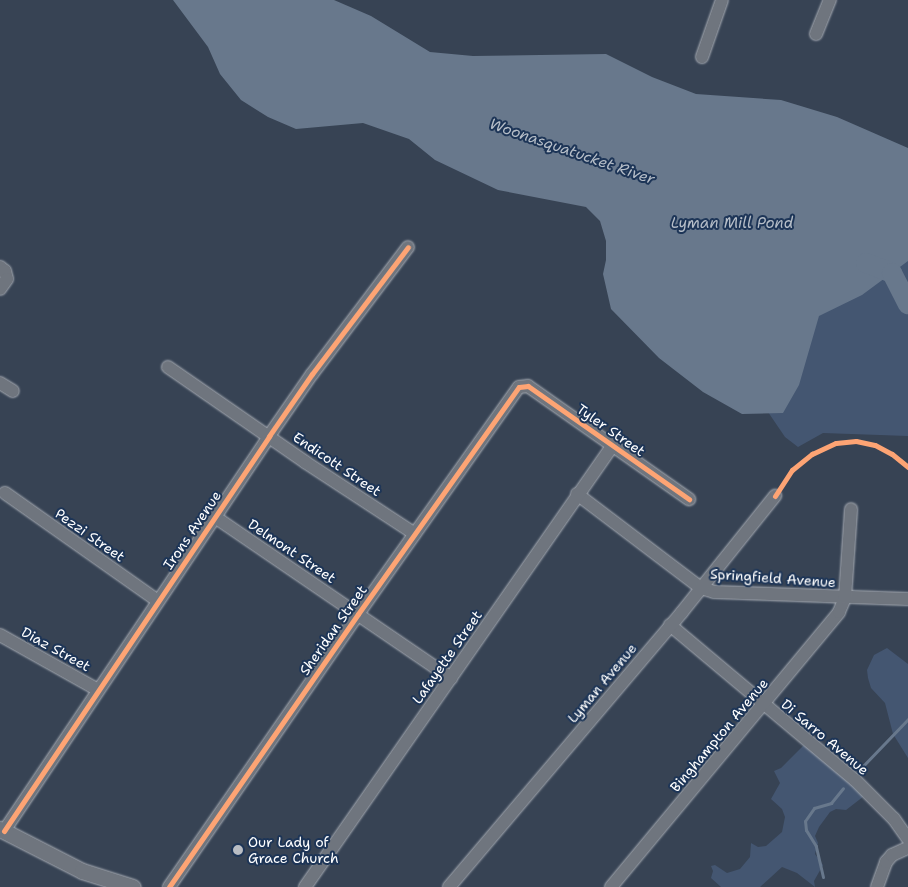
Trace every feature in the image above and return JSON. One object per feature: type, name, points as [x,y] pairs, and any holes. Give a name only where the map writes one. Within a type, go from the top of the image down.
[{"type":"main road","points":[[2,830],[82,870],[133,887]]},
{"type":"street","points":[[702,57],[722,0]]},
{"type":"street","points":[[816,34],[830,0]]},
{"type":"street","name":"Irons Avenue","points":[[2,830],[268,436],[312,374],[408,247]]},
{"type":"street","points":[[0,289],[7,279],[2,269]]},
{"type":"street","name":"Endicott Street","points":[[168,367],[415,534]]},
{"type":"street","points":[[0,383],[13,391]]},
{"type":"street","name":"Tyler Street","points":[[519,387],[528,386],[689,499]]},
{"type":"street","name":"Sheridan Street","points":[[169,887],[358,614],[519,387]]},
{"type":"street","name":"Lafayette Street","points":[[306,887],[577,494],[613,445]]},
{"type":"street","name":"Pezzi Street","points":[[5,493],[158,601]]},
{"type":"street","name":"Springfield Avenue","points":[[577,494],[701,588],[714,592],[908,599]]},
{"type":"street","name":"Lyman Avenue","points":[[449,887],[701,588],[775,496]]},
{"type":"street","points":[[845,598],[851,508]]},
{"type":"street","name":"Delmont Street","points":[[215,517],[451,678]]},
{"type":"street","name":"Binghampton Avenue","points":[[611,887],[840,612],[845,598]]},
{"type":"street","name":"Di Sarro Avenue","points":[[670,625],[855,780],[894,819],[908,839]]},
{"type":"street","name":"Diaz Street","points":[[0,635],[98,690]]},
{"type":"street","points":[[877,887],[886,862],[892,855],[908,848]]},
{"type":"shaded area","points":[[908,242],[908,436],[823,433],[798,447],[785,437],[768,412],[828,298]]},
{"type":"shaded area","points":[[887,648],[908,664],[908,758],[893,734],[885,703],[871,688],[868,678],[867,670],[874,655]]},
{"type":"shaded area","points":[[809,740],[868,793],[846,810],[836,809],[830,812],[819,827],[815,836],[818,843],[815,854],[823,865],[814,881],[815,887],[797,873],[782,867],[760,887],[721,887],[711,878],[713,871],[711,866],[715,865],[727,873],[740,869],[750,857],[751,843],[758,847],[766,846],[782,832],[785,817],[782,809],[771,799],[780,783],[774,771],[781,768]]},
{"type":"water","name":"Lyman Mill Pond","points":[[173,0],[334,0],[371,16],[430,52],[473,56],[606,54],[652,77],[696,94],[781,100],[837,117],[908,148],[908,261],[862,295],[819,316],[799,385],[783,413],[742,414],[703,392],[659,358],[611,309],[603,274],[606,260],[606,241],[600,221],[586,207],[498,190],[435,160],[409,139],[363,123],[296,129],[268,117],[241,100],[220,74],[208,47]]},
{"type":"waterway","name":"Woonasquatucket River","points":[[866,263],[892,273],[908,304]]},
{"type":"waterway","points":[[861,768],[908,719]]},
{"type":"waterway","points":[[823,877],[816,846],[806,830],[805,821],[814,808],[831,803],[843,788]]},
{"type":"cycle path","points":[[4,831],[269,436],[312,374],[408,247]]},
{"type":"cycle path","points":[[169,887],[358,614],[519,387],[528,386],[689,499]]},
{"type":"cycle path","points":[[775,496],[792,470],[812,454],[836,443],[856,441],[875,445],[892,454],[908,467]]},
{"type":"place","name":"Our Lady of Grace Church","points":[[238,850]]}]
